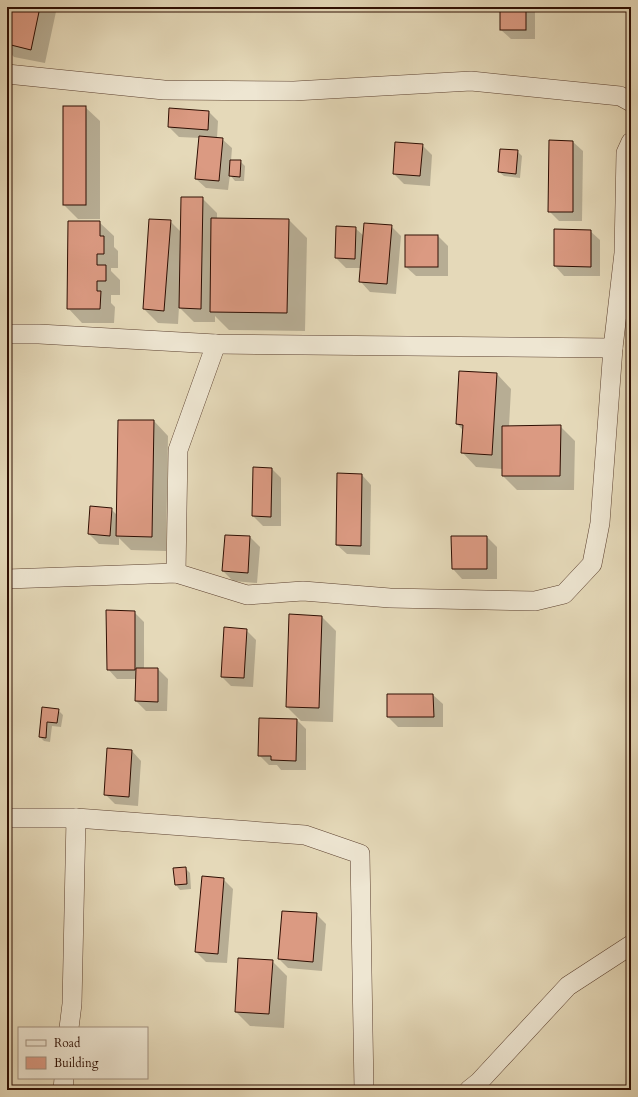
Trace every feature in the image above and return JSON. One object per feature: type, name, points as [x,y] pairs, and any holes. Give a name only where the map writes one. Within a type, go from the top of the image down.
[{"type":"street","points":[[7,74],[164,90],[294,91],[471,81],[620,96],[631,102]]},
{"type":"street","points":[[7,579],[176,573],[247,596],[303,590],[390,598],[535,601],[564,594],[592,564],[600,523],[613,348],[624,252],[626,153],[631,142]]},
{"type":"street","points":[[7,334],[39,334],[216,344],[613,348]]},
{"type":"street","points":[[176,573],[178,450],[216,344]]},
{"type":"street","points":[[7,818],[76,818],[306,835],[360,854],[364,1090]]},
{"type":"street","points":[[69,1027],[72,1004],[76,818]]},
{"type":"street","points":[[478,1087],[568,986],[631,945]]},
{"type":"street","points":[[63,1090],[64,1079]]},
{"type":"building","points":[[7,7],[40,7],[31,50],[7,44]]},
{"type":"building","points":[[500,7],[526,7],[526,30],[500,30]]},
{"type":"building","points":[[63,106],[86,106],[86,205],[63,205]]},
{"type":"building","points":[[169,108],[209,111],[208,130],[168,127]]},
{"type":"building","points":[[199,136],[223,138],[219,181],[195,179]]},
{"type":"building","points":[[549,140],[573,141],[573,212],[548,212]]},
{"type":"building","points":[[395,142],[423,144],[420,176],[393,174]]},
{"type":"building","points":[[500,149],[518,150],[516,174],[498,172]]},
{"type":"building","points":[[230,160],[241,160],[240,177],[229,176]]},
{"type":"building","points":[[181,197],[203,197],[201,309],[179,308]]},
{"type":"building","points":[[211,218],[289,219],[287,313],[210,312]]},
{"type":"building","points":[[149,219],[171,220],[164,311],[143,309]]},
{"type":"building","points":[[68,221],[100,221],[100,236],[104,236],[104,254],[97,254],[97,265],[106,265],[106,281],[97,281],[97,291],[101,291],[100,309],[67,309]]},
{"type":"building","points":[[364,223],[392,225],[387,284],[359,282]]},
{"type":"building","points":[[336,226],[356,227],[355,259],[335,258]]},
{"type":"building","points":[[554,229],[591,230],[591,267],[554,266]]},
{"type":"building","points":[[405,235],[438,235],[438,267],[405,267]]},
{"type":"building","points":[[459,371],[497,373],[492,455],[461,453],[463,425],[456,424]]},
{"type":"building","points":[[118,420],[154,420],[152,537],[116,536]]},
{"type":"building","points":[[561,425],[560,476],[502,476],[502,426]]},
{"type":"building","points":[[253,467],[272,468],[271,517],[252,516]]},
{"type":"building","points":[[337,473],[362,474],[361,546],[336,545]]},
{"type":"building","points":[[90,506],[112,508],[110,536],[88,534]]},
{"type":"building","points":[[225,535],[250,536],[248,573],[222,571]]},
{"type":"building","points":[[451,536],[487,536],[487,569],[452,569]]},
{"type":"building","points":[[106,610],[135,611],[135,670],[107,670]]},
{"type":"building","points":[[289,614],[322,616],[319,708],[286,707]]},
{"type":"building","points":[[224,627],[247,629],[244,678],[221,677]]},
{"type":"building","points":[[136,668],[158,668],[158,702],[135,701]]},
{"type":"building","points":[[387,694],[433,694],[434,717],[387,717]]},
{"type":"building","points":[[42,707],[59,709],[57,723],[47,722],[46,738],[39,737]]},
{"type":"building","points":[[259,718],[297,719],[296,761],[271,760],[271,756],[258,756]]},
{"type":"building","points":[[107,748],[132,750],[129,797],[104,795]]},
{"type":"building","points":[[186,867],[187,884],[175,885],[173,868]]},
{"type":"building","points":[[202,876],[224,878],[218,954],[195,952]]},
{"type":"building","points":[[282,911],[317,913],[313,962],[278,959]]},
{"type":"building","points":[[238,958],[273,960],[269,1014],[235,1012]]}]
